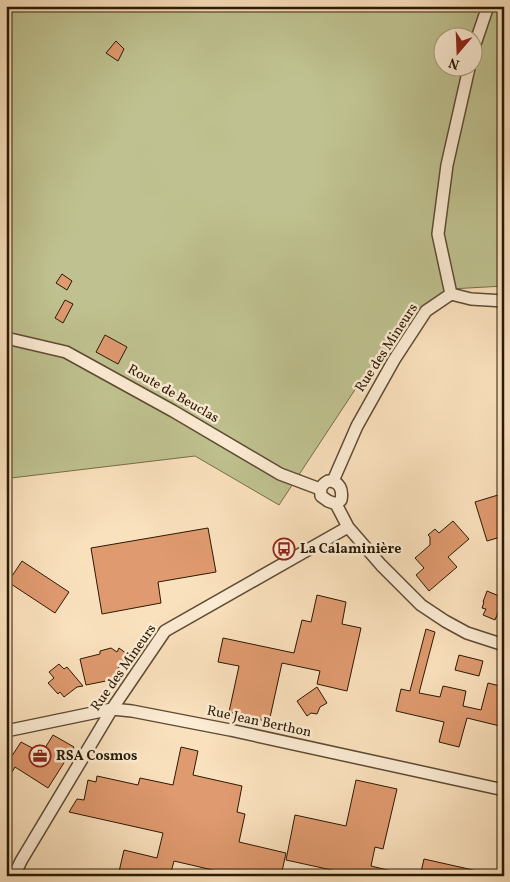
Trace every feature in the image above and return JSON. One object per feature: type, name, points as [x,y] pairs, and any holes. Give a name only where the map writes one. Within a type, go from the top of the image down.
[{"type":"street","points":[[481,28],[488,6]]},
{"type":"street","points":[[467,78],[447,165],[438,234],[451,294],[471,299],[504,301]]},
{"type":"street","name":"Rue des Mineurs","points":[[333,481],[357,426],[394,360],[426,311],[451,294]]},
{"type":"street","name":"Route de Beuclas","points":[[7,338],[66,352],[174,411],[280,474],[320,489]]},
{"type":"street","points":[[336,504],[341,500],[341,489],[337,483],[328,480],[320,489],[321,496],[336,504],[348,527],[381,565],[420,605],[467,633],[504,645]]},
{"type":"street","name":"Rue des Mineurs","points":[[14,876],[112,709],[165,630],[348,527]]},
{"type":"street","name":"Rue Jean Berthon","points":[[6,731],[112,709],[132,711],[230,730],[504,790]]},
{"type":"green space","points":[[6,6],[504,6],[504,286],[450,289],[362,379],[279,505],[195,456],[11,478],[6,468]]},
{"type":"building","points":[[116,41],[124,49],[118,61],[106,53]]},
{"type":"building","points":[[62,274],[72,281],[67,290],[56,283]]},
{"type":"building","points":[[65,300],[73,304],[63,323],[55,318]]},
{"type":"building","points":[[105,335],[127,347],[118,364],[96,352]]},
{"type":"building","points":[[498,495],[504,515],[504,536],[487,541],[475,502]]},
{"type":"building","points":[[453,521],[469,539],[448,557],[457,567],[429,591],[416,575],[424,568],[415,558],[430,545],[430,537],[428,535],[435,529],[439,533]]},
{"type":"building","points":[[208,528],[216,572],[158,582],[161,603],[102,614],[91,548]]},
{"type":"building","points":[[22,561],[69,592],[55,613],[8,582]]},
{"type":"building","points":[[487,591],[504,598],[495,620],[483,615],[486,609],[482,608],[483,602]]},
{"type":"building","points":[[317,595],[346,602],[342,624],[361,628],[347,691],[317,684],[320,671],[282,663],[269,722],[229,712],[239,666],[218,662],[223,638],[294,653],[302,620],[311,622]]},
{"type":"building","points":[[426,629],[435,632],[419,693],[440,697],[443,686],[466,691],[463,706],[481,710],[488,683],[504,687],[504,727],[467,718],[459,747],[439,742],[444,722],[396,711],[401,689],[410,691]]},
{"type":"building","points":[[111,648],[117,652],[119,648],[127,654],[111,680],[86,685],[80,659],[100,654],[100,651]]},
{"type":"building","points":[[459,655],[483,661],[479,676],[455,670]]},
{"type":"building","points":[[59,664],[64,669],[67,667],[83,686],[77,687],[64,697],[60,692],[58,694],[48,683],[54,678],[49,672]]},
{"type":"building","points":[[317,687],[327,703],[320,707],[317,714],[311,713],[307,716],[297,701]]},
{"type":"building","name":"RSA Cosmos","points":[[53,735],[74,747],[48,788],[15,767],[6,782],[6,765],[21,742],[36,750],[39,745],[45,748]]},
{"type":"building","points":[[181,747],[198,751],[193,775],[242,786],[237,812],[245,814],[239,842],[286,853],[281,876],[240,876],[229,873],[228,876],[216,876],[217,871],[174,861],[170,876],[118,876],[124,850],[157,858],[163,833],[69,812],[77,799],[84,800],[88,780],[96,782],[97,776],[138,785],[140,778],[173,785]]},
{"type":"building","points":[[356,780],[397,789],[383,849],[375,847],[371,866],[396,872],[396,876],[359,876],[286,860],[295,815],[346,826]]},
{"type":"building","points":[[424,859],[482,872],[482,876],[420,876]]},
{"type":"place","name":"La Calaminière","points":[[284,549]]},
{"type":"place","name":"RSA Cosmos","points":[[40,756]]}]
